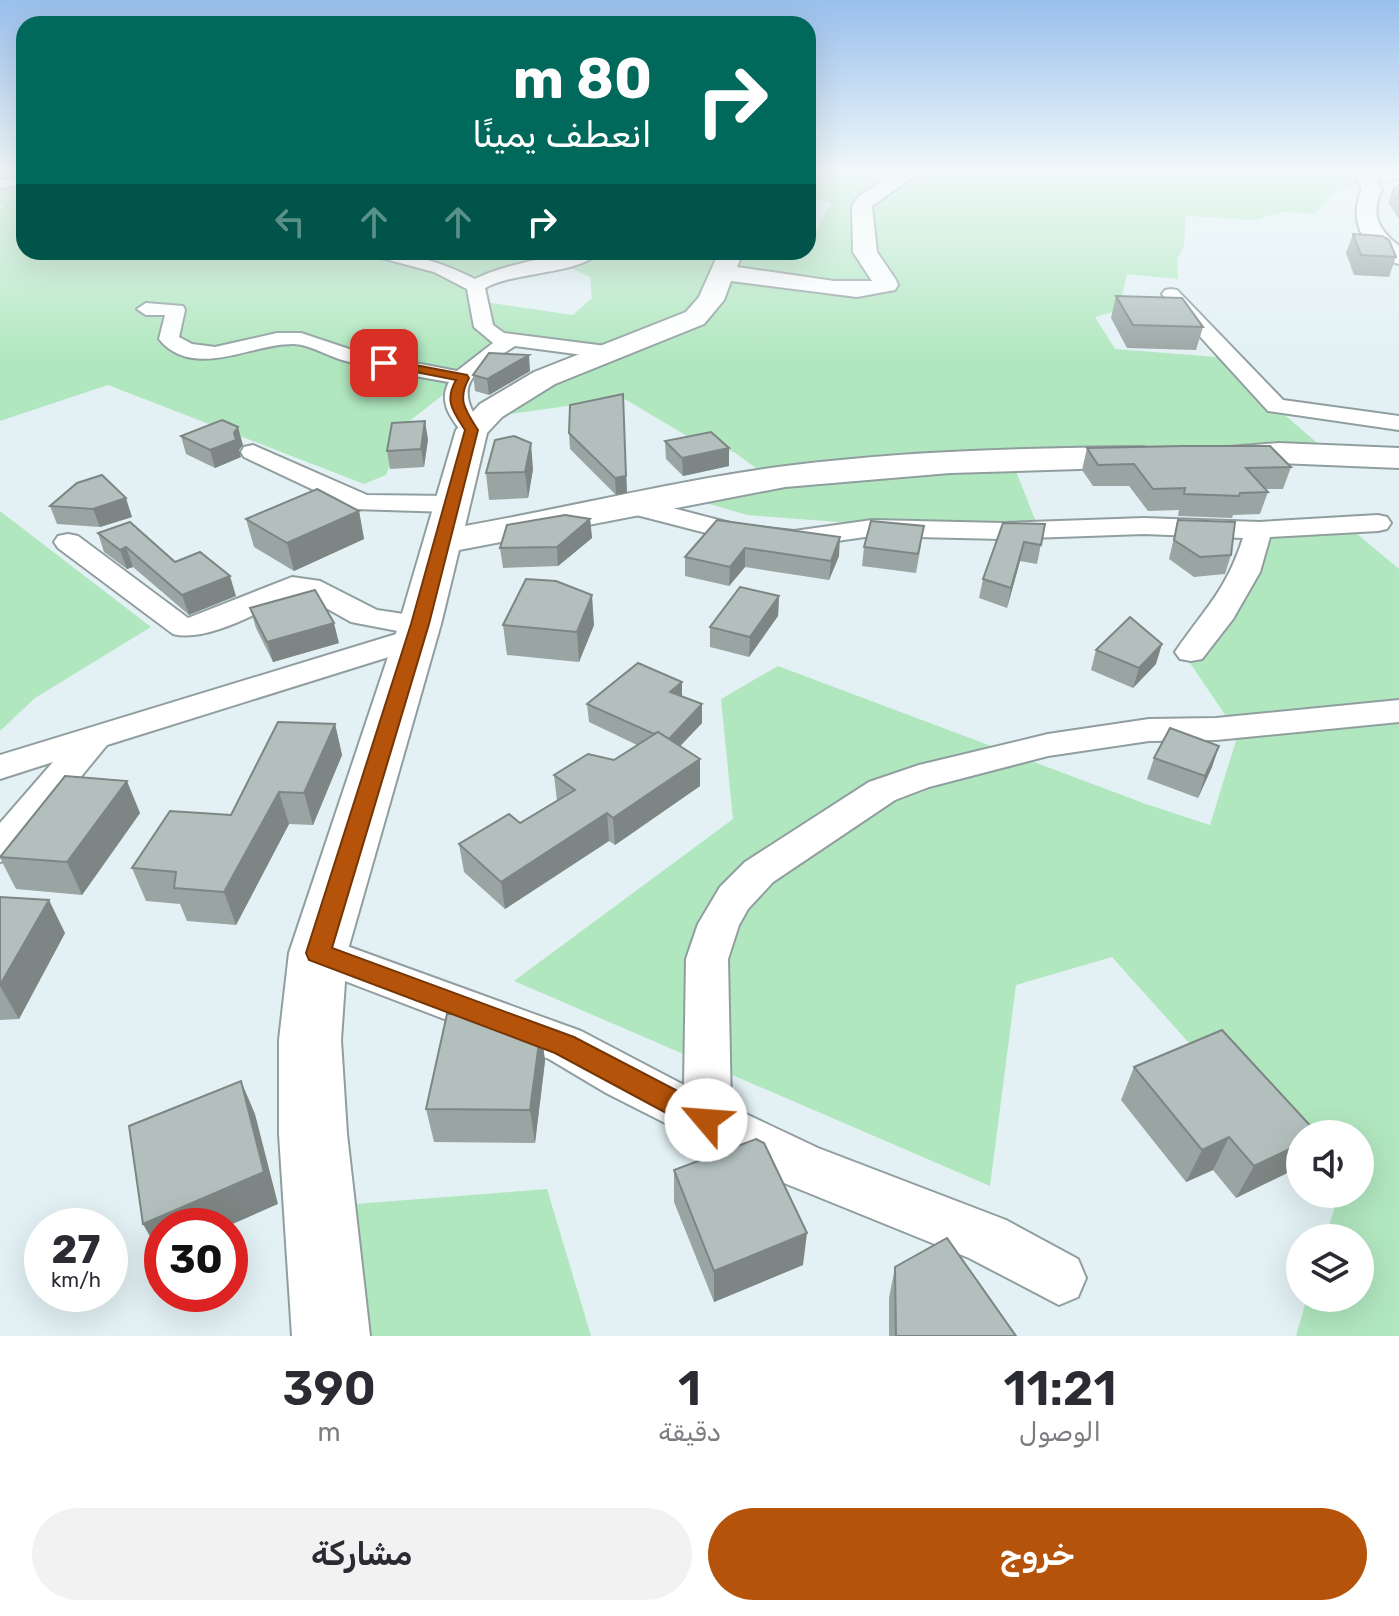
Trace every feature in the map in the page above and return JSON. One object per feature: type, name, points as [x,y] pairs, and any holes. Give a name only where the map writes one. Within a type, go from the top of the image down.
[{"type":"street","points":[[331,1336],[313,1134],[310,1056],[318,953],[418,631],[472,430],[483,415],[496,406],[606,352],[695,318],[711,300],[726,262],[854,290],[881,289],[886,285],[865,253],[866,234]]},
{"type":"street","points":[[1374,234],[1399,257]]},
{"type":"street","points":[[410,260],[440,268],[475,286]]},
{"type":"street","points":[[475,286],[498,275],[570,260]]},
{"type":"street","points":[[475,286],[484,327],[498,338],[606,352]]},
{"type":"street","points":[[1171,294],[1276,406],[1399,423]]},
{"type":"street","points":[[146,309],[176,310],[169,339],[195,352],[224,354],[280,338],[295,338],[358,358],[463,378]]},
{"type":"street","points":[[472,430],[456,405],[454,394],[463,378],[509,341]]},
{"type":"street","points":[[253,452],[363,503],[445,523],[630,505],[678,494],[832,471],[1029,458],[1279,453],[1399,458]]},
{"type":"street","points":[[630,505],[716,529],[756,537],[794,539],[872,528],[980,531],[1144,526],[1259,530],[1378,523]]},
{"type":"street","points":[[1191,652],[1222,613],[1246,572],[1259,530]]},
{"type":"street","points":[[68,542],[150,608],[184,628],[200,626],[292,586],[302,586],[370,620],[418,631]]},
{"type":"street","points":[[0,767],[96,735],[326,668],[418,631]]},
{"type":"street","points":[[706,1120],[709,1063],[707,959],[719,924],[734,898],[759,872],[882,791],[919,777],[1048,745],[1149,730],[1216,729],[1399,711]]},
{"type":"street","points":[[0,848],[96,735]]},
{"type":"street","points":[[318,953],[565,1045],[706,1120],[802,1166],[987,1239],[1059,1278]]},
{"type":"green space","points":[[0,234],[16,234],[16,260],[816,260],[816,234],[1185,234],[1184,246],[1177,259],[1178,279],[1127,274],[1119,310],[1095,317],[1115,349],[1217,357],[1329,453],[1012,461],[1038,527],[839,522],[747,515],[682,496],[760,471],[734,452],[697,442],[623,398],[511,414],[543,380],[597,354],[509,343],[407,423],[386,475],[364,484],[108,385],[0,421]],"holes":[[[562,264],[590,277],[592,298],[573,315],[484,302],[491,282]]]},
{"type":"green space","points":[[0,511],[151,627],[35,698],[0,731]]},
{"type":"green space","points":[[1254,523],[1350,528],[1399,569],[1399,1336],[1296,1336],[1303,1312],[1374,1312],[1374,1224],[1329,1224],[1334,1208],[1374,1208],[1374,1120],[1286,1120],[1286,1151],[1112,957],[1016,985],[990,1186],[514,981],[733,819],[721,699],[778,666],[1210,825],[1238,734],[1184,654],[1226,607]]},
{"type":"green space","points":[[547,1189],[591,1336],[358,1336],[355,1204]]},
{"type":"building","points":[[1353,234],[1382,236],[1389,240],[1396,257],[1361,255]]},
{"type":"building","points":[[1116,296],[1182,298],[1203,327],[1133,325]]},
{"type":"building","points":[[489,353],[529,355],[487,379],[473,375]]},
{"type":"building","points":[[623,394],[626,476],[615,478],[569,433],[570,405]]},
{"type":"building","points":[[222,420],[238,427],[234,433],[236,440],[210,450],[181,436]]},
{"type":"building","points":[[425,421],[421,449],[387,451],[392,423]]},
{"type":"building","points":[[711,432],[729,448],[682,458],[665,441]]},
{"type":"building","points":[[514,436],[531,443],[525,472],[486,473],[495,440]]},
{"type":"building","points":[[1270,446],[1291,467],[1246,468],[1268,492],[1240,493],[1239,496],[1184,494],[1185,488],[1153,489],[1134,464],[1098,465],[1087,448]]},
{"type":"building","points":[[102,475],[126,498],[93,509],[50,506],[77,483]]},
{"type":"building","points":[[317,489],[359,511],[287,543],[246,519]]},
{"type":"building","points":[[565,515],[590,519],[557,547],[500,548],[507,525]]},
{"type":"building","points":[[717,520],[840,537],[831,561],[745,548],[730,567],[685,557]]},
{"type":"building","points":[[1178,520],[1235,522],[1231,555],[1200,557],[1174,540]]},
{"type":"building","points":[[871,521],[924,526],[918,554],[864,547]]},
{"type":"building","points":[[130,522],[175,562],[200,552],[230,576],[182,595],[126,547],[120,550],[98,533]]},
{"type":"building","points":[[1003,523],[1045,524],[1041,545],[1024,542],[1011,588],[983,579]]},
{"type":"building","points":[[526,579],[556,581],[592,595],[577,632],[503,625]]},
{"type":"building","points":[[740,587],[779,596],[750,637],[710,627]]},
{"type":"building","points":[[315,590],[334,623],[267,642],[250,608]]},
{"type":"building","points":[[1130,617],[1162,644],[1139,668],[1096,650]]},
{"type":"building","points":[[638,663],[682,682],[670,692],[702,704],[669,739],[587,704]]},
{"type":"building","points":[[278,722],[335,724],[304,793],[279,792],[224,892],[174,888],[176,872],[132,868],[170,811],[231,815]]},
{"type":"building","points":[[1170,728],[1219,746],[1205,776],[1154,758]]},
{"type":"building","points":[[658,732],[700,759],[613,818],[607,813],[501,882],[459,844],[509,814],[520,823],[575,790],[554,775],[588,754],[614,760]]},
{"type":"building","points":[[65,776],[127,781],[67,862],[0,857]]},
{"type":"building","points":[[0,897],[49,900],[0,985]]},
{"type":"building","points":[[447,1014],[504,1014],[541,1028],[530,1110],[426,1109]]},
{"type":"building","points":[[1222,1030],[1305,1120],[1286,1120],[1286,1151],[1254,1166],[1229,1137],[1202,1150],[1134,1067]]},
{"type":"building","points":[[241,1081],[264,1172],[180,1208],[144,1208],[143,1224],[129,1126]]},
{"type":"building","points":[[756,1139],[764,1143],[807,1233],[714,1271],[674,1170]]},
{"type":"building","points":[[947,1238],[1016,1336],[896,1336],[895,1267]]},
{"type":"route","points":[[384,363],[463,378],[454,394],[456,405],[472,430],[462,457],[420,624],[318,953],[565,1045],[706,1120]]}]
